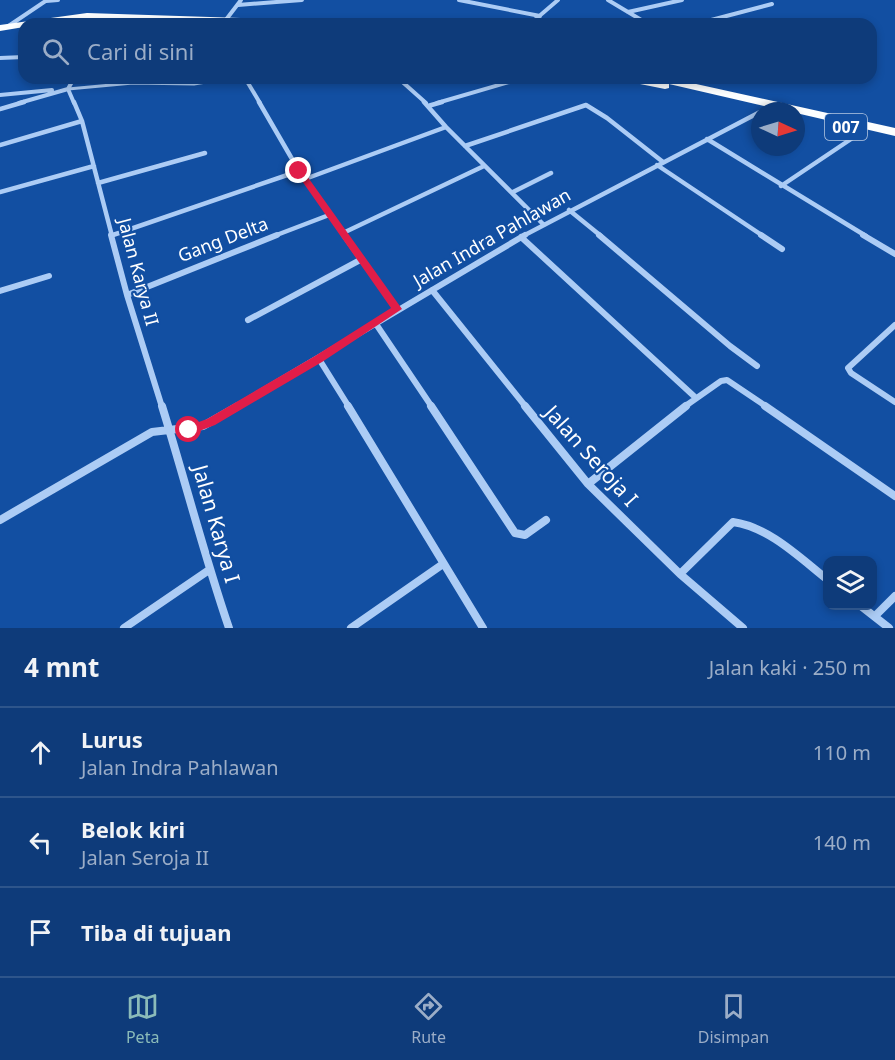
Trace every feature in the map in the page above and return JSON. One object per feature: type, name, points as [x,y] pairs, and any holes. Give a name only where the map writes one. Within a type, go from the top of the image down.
[{"type":"highway","points":[[73,18],[87,16],[142,18]]},
{"type":"highway","points":[[2,29],[18,26]]},
{"type":"highway","name":"007","points":[[652,84],[751,106]]},
{"type":"highway","name":"007","points":[[676,84],[751,105]]},
{"type":"highway","name":"007","points":[[805,116],[895,132]]},
{"type":"highway","name":"007","points":[[805,118],[895,139]]},
{"type":"street","points":[[19,18],[47,0],[58,0]]},
{"type":"street","points":[[227,18],[241,0]]},
{"type":"street","points":[[238,5],[302,0]]},
{"type":"street","points":[[459,0],[540,16]]},
{"type":"street","points":[[538,18],[558,0]]},
{"type":"street","points":[[608,0],[638,18]]},
{"type":"street","points":[[628,12],[682,0]]},
{"type":"street","points":[[719,18],[772,4]]},
{"type":"street","points":[[2,29],[18,19]]},
{"type":"street","points":[[0,58],[18,57]]},
{"type":"street","points":[[0,109],[68,88],[70,84]]},
{"type":"street","points":[[248,84],[304,179],[397,309]]},
{"type":"street","points":[[404,84],[543,224]]},
{"type":"street","points":[[428,106],[503,84]]},
{"type":"street","points":[[0,94],[68,88]]},
{"type":"street","name":"Jalan Karya II","points":[[68,88],[82,121],[127,295],[168,429]]},
{"type":"street","points":[[465,146],[586,105],[607,118],[663,162]]},
{"type":"street","name":"Jalan Indra Pahlawan","points":[[0,520],[152,432],[168,429],[198,429],[543,224],[751,117]]},
{"type":"street","points":[[0,145],[82,121]]},
{"type":"street","points":[[304,179],[446,127]]},
{"type":"street","points":[[781,186],[863,131]]},
{"type":"street","points":[[707,139],[895,254]]},
{"type":"street","points":[[98,183],[206,153]]},
{"type":"street","points":[[657,165],[782,249]]},
{"type":"street","points":[[0,192],[94,166]]},
{"type":"street","points":[[343,233],[484,166]]},
{"type":"street","points":[[113,235],[299,171]]},
{"type":"street","points":[[513,192],[551,173]]},
{"type":"street","points":[[569,210],[643,270],[730,346],[757,366]]},
{"type":"street","name":"Gang Delta","points":[[127,295],[329,214]]},
{"type":"street","points":[[521,237],[696,398]]},
{"type":"street","points":[[248,320],[362,259]]},
{"type":"street","points":[[0,291],[49,276]]},
{"type":"street","name":"Jalan Seroja I","points":[[432,290],[588,484],[680,574],[743,628]]},
{"type":"street","points":[[376,324],[515,533],[525,534],[546,520]]},
{"type":"street","points":[[895,325],[848,369],[895,402]]},
{"type":"street","points":[[319,359],[483,628]]},
{"type":"street","points":[[588,484],[696,398],[721,381],[727,380],[895,496]]},
{"type":"street","name":"Jalan Karya I","points":[[168,429],[190,497],[209,570],[229,628]]},
{"type":"street","points":[[680,574],[733,522],[741,521],[785,547],[823,576]]},
{"type":"street","points":[[351,628],[443,564]]},
{"type":"street","points":[[124,628],[209,570]]},
{"type":"street","points":[[875,616],[895,596]]},
{"type":"street","points":[[867,610],[889,628]]},
{"type":"lane","points":[[68,88],[119,84]]},
{"type":"route","points":[[189,430],[198,429],[211,422],[319,359],[397,309],[299,171]]}]
